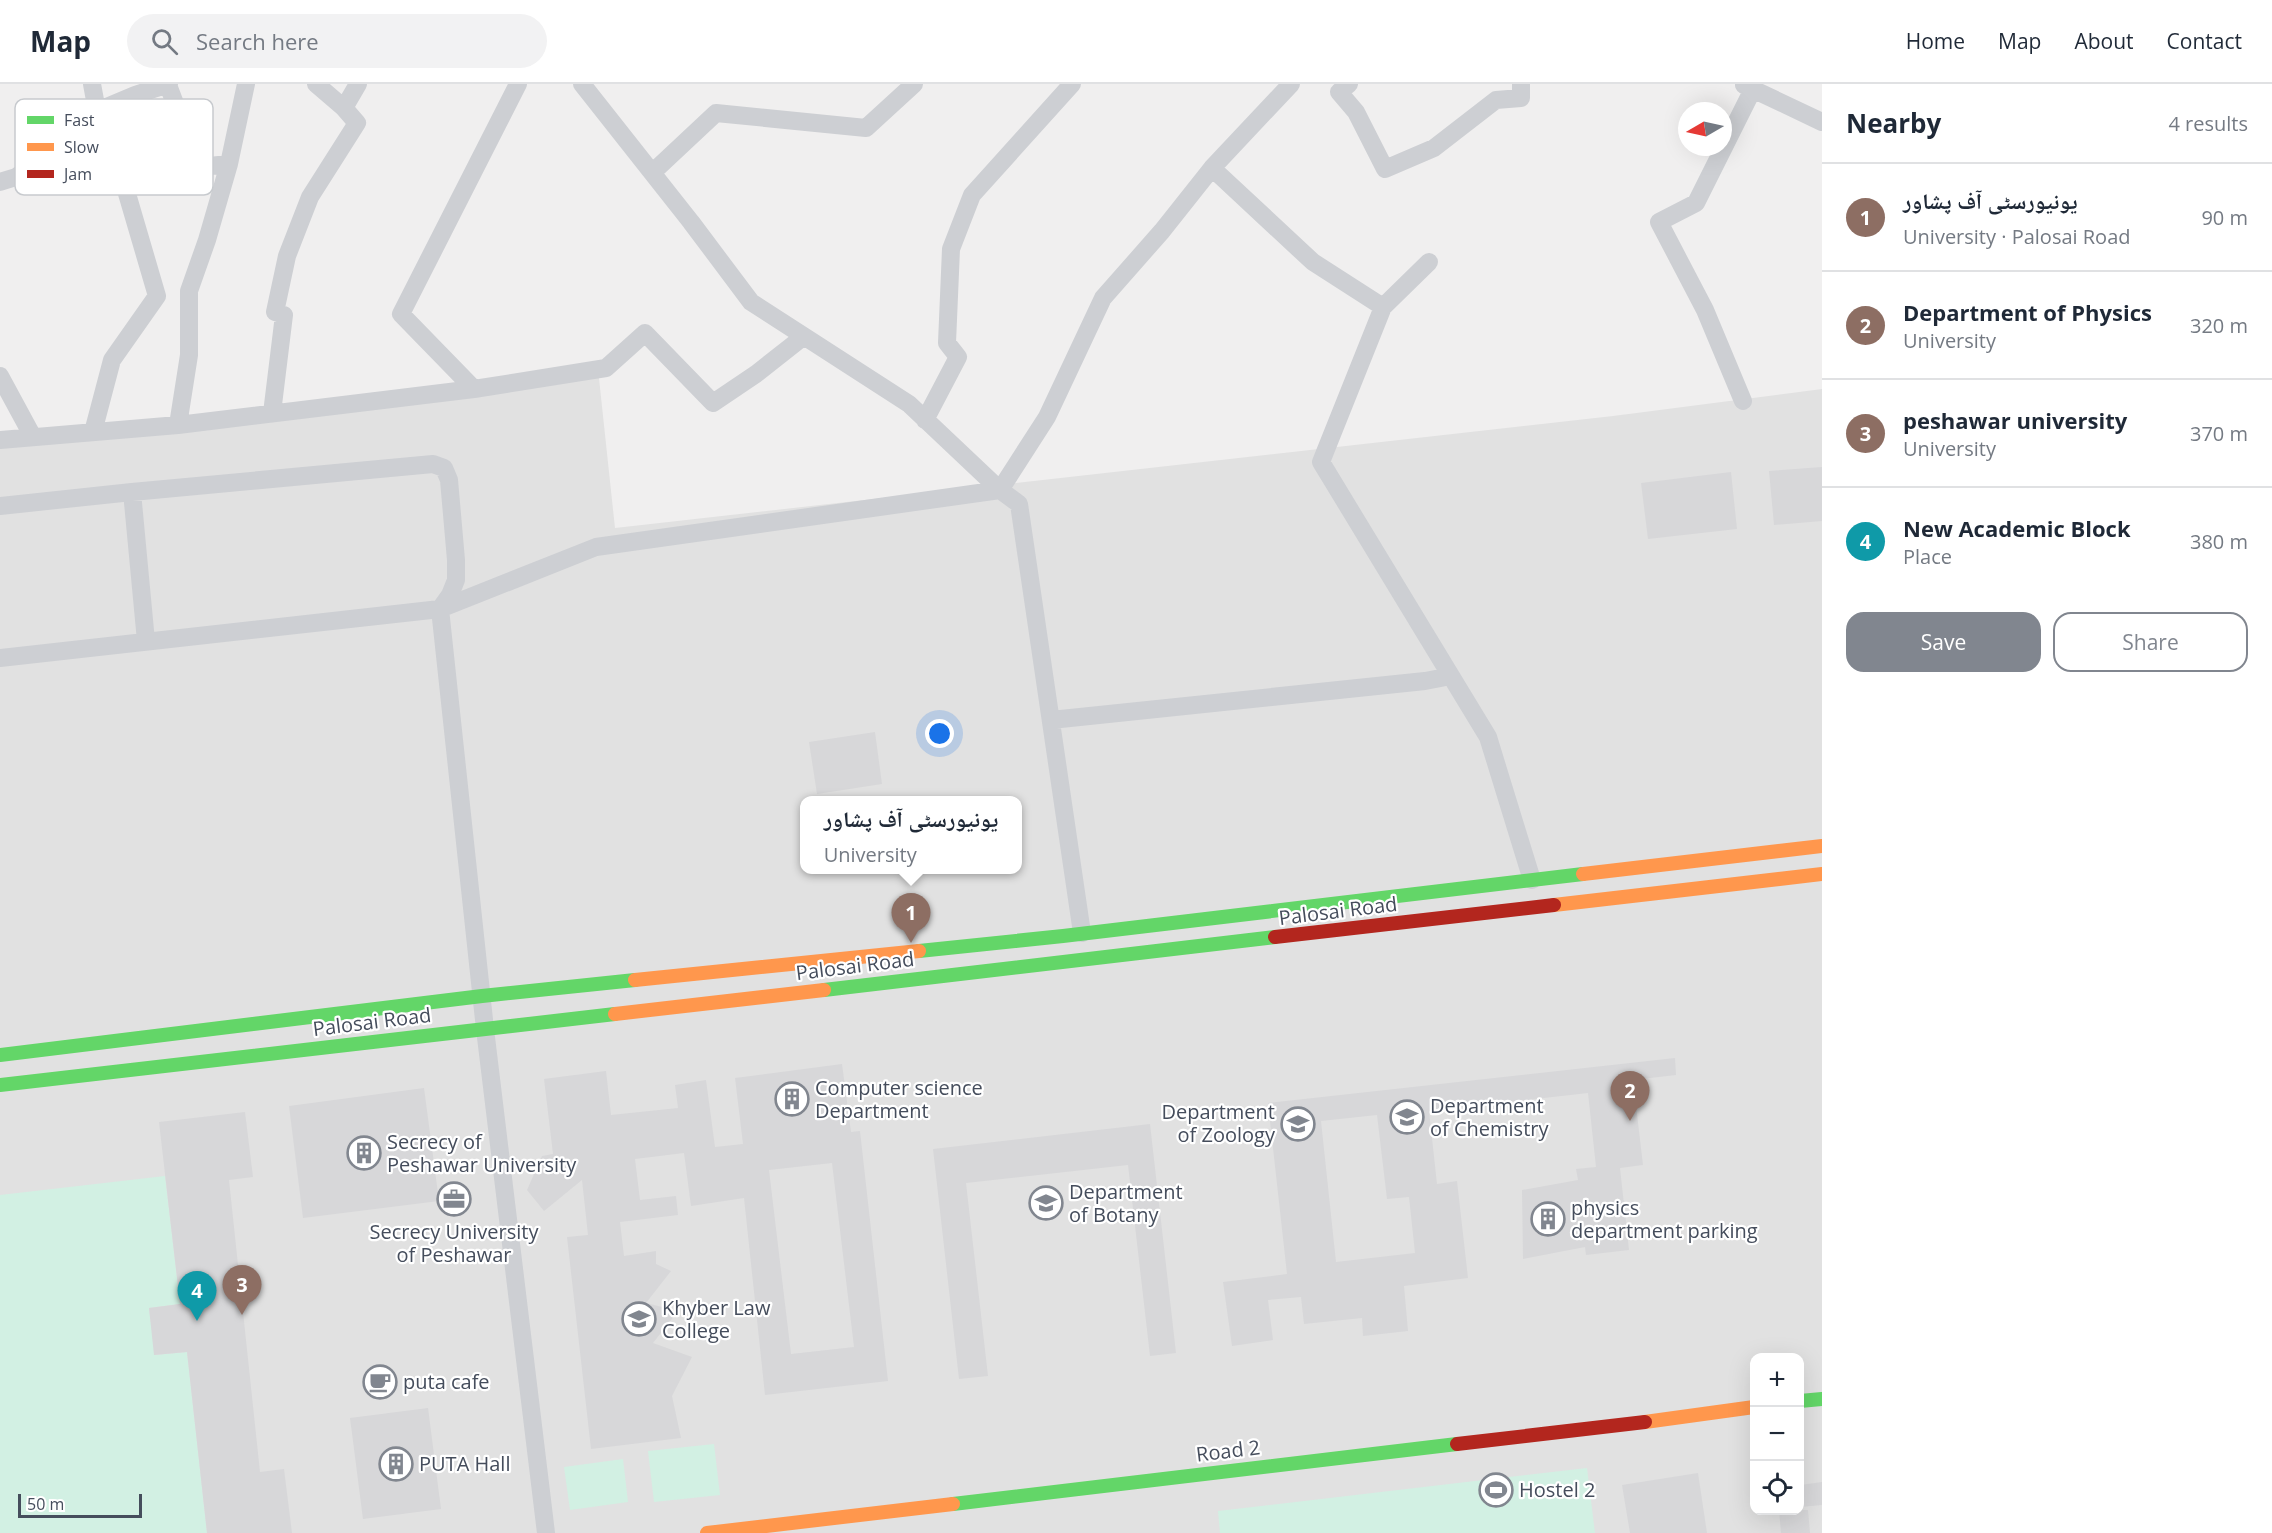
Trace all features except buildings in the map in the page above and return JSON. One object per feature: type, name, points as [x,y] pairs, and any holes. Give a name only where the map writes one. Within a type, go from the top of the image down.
[{"type":"street","points":[[92,84],[95,99]]},
{"type":"street","points":[[178,425],[189,355],[189,291],[207,240],[229,164],[246,84]]},
{"type":"street","points":[[272,413],[284,315],[275,312],[287,256],[310,197],[357,123],[344,108],[316,84]]},
{"type":"street","points":[[344,108],[358,84]]},
{"type":"street","points":[[474,389],[401,314],[518,84]]},
{"type":"street","points":[[582,84],[653,172],[751,302],[909,404],[1000,490],[1019,504],[1082,933],[1083,960]]},
{"type":"street","points":[[653,172],[716,113],[866,128],[914,84]]},
{"type":"street","points":[[925,420],[958,357],[947,343],[951,249],[972,195],[1072,84]]},
{"type":"street","points":[[0,658],[440,609],[596,547],[1000,490],[1047,417],[1103,298],[1162,231],[1212,168],[1291,84]]},
{"type":"street","points":[[1349,84],[1339,92],[1356,112],[1385,169],[1434,148],[1496,99],[1521,98],[1521,84]]},
{"type":"street","points":[[126,99],[168,85]]},
{"type":"street","points":[[1743,401],[1705,310],[1659,222],[1696,202],[1748,87],[1822,122]]},
{"type":"street","points":[[213,166],[229,164]]},
{"type":"street","points":[[1212,168],[1313,262],[1383,307]]},
{"type":"street","points":[[0,182],[15,177]]},
{"type":"street","points":[[93,432],[112,360],[157,296],[127,195]]},
{"type":"street","points":[[1429,262],[1383,307],[1321,462],[1488,737],[1532,880]]},
{"type":"street","points":[[0,440],[178,425],[474,389],[606,368],[645,333],[713,403],[804,337]]},
{"type":"street","points":[[0,376],[33,437]]},
{"type":"street","points":[[0,507],[132,492],[433,464],[444,468],[449,480],[456,580],[450,595],[440,609],[483,996],[484,1029],[546,1533]]},
{"type":"street","points":[[132,492],[146,641]]},
{"type":"street","points":[[1051,720],[1425,681],[1451,676]]},
{"type":"street","points":[[0,1055],[483,996],[1082,933],[1822,846]]},
{"type":"street","name":"Palosai Road","points":[[0,1085],[1822,874]]},
{"type":"street","points":[[1431,892],[1433,920]]},
{"type":"street","points":[[1804,1401],[1822,1399]]},
{"type":"street","name":"Road 2","points":[[707,1533],[1613,1427],[1750,1408]]},
{"type":"shaded area","points":[[598,369],[615,528],[1613,416],[1822,389],[1822,1533],[0,1533],[0,442]]},
{"type":"green space","points":[[165,1176],[180,1304],[149,1308],[155,1355],[187,1352],[207,1533],[0,1533],[0,1195]]},
{"type":"green space","points":[[714,1444],[720,1495],[654,1502],[648,1451]]},
{"type":"green space","points":[[623,1459],[628,1502],[570,1510],[564,1467]]},
{"type":"green space","name":"Hostel 2","points":[[1587,1468],[1595,1533],[1220,1533],[1218,1511]]},
{"type":"traffic: fast","points":[[919,951],[1583,874]]},
{"type":"traffic: fast","points":[[824,990],[1275,937]]},
{"type":"traffic: fast","points":[[0,1055],[482,996],[635,980]]},
{"type":"traffic: fast","points":[[0,1085],[615,1014]]},
{"type":"traffic: fast","points":[[1804,1401],[1822,1399]]},
{"type":"traffic: fast","points":[[953,1504],[1457,1444]]},
{"type":"traffic: slow","points":[[1583,874],[1822,846]]},
{"type":"traffic: slow","points":[[1554,905],[1822,874]]},
{"type":"traffic: slow","points":[[635,980],[919,951]]},
{"type":"traffic: slow","points":[[615,1014],[824,990]]},
{"type":"traffic: slow","points":[[1645,1422],[1750,1408]]},
{"type":"traffic: slow","points":[[707,1533],[953,1504]]},
{"type":"traffic: jam","points":[[1275,937],[1554,905]]},
{"type":"traffic: jam","points":[[1457,1444],[1645,1422]]},
{"type":"place","name":"یونیورسٹی آف پشاور","points":[[911,943]]},
{"type":"place","name":"Computer science Department","points":[[792,1099]]},
{"type":"place","name":"Department of Chemistry","points":[[1407,1117]]},
{"type":"place","name":"Department of Physics","points":[[1630,1121]]},
{"type":"place","name":"Department of Zoology","points":[[1298,1124]]},
{"type":"place","name":"Secrecy of Peshawar University","points":[[364,1153]]},
{"type":"place","name":"Secrecy University of Peshawar","points":[[454,1199]]},
{"type":"place","name":"Department of Botany","points":[[1046,1203]]},
{"type":"place","name":"physics department parking","points":[[1548,1219]]},
{"type":"place","name":"peshawar university","points":[[242,1315]]},
{"type":"place","name":"Khyber Law College","points":[[639,1319]]},
{"type":"place","name":"New Academic Block","points":[[197,1321]]},
{"type":"place","name":"puta cafe","points":[[380,1382]]},
{"type":"place","name":"PUTA Hall","points":[[396,1464]]},
{"type":"place","name":"Hostel 2","points":[[1496,1490]]}]
